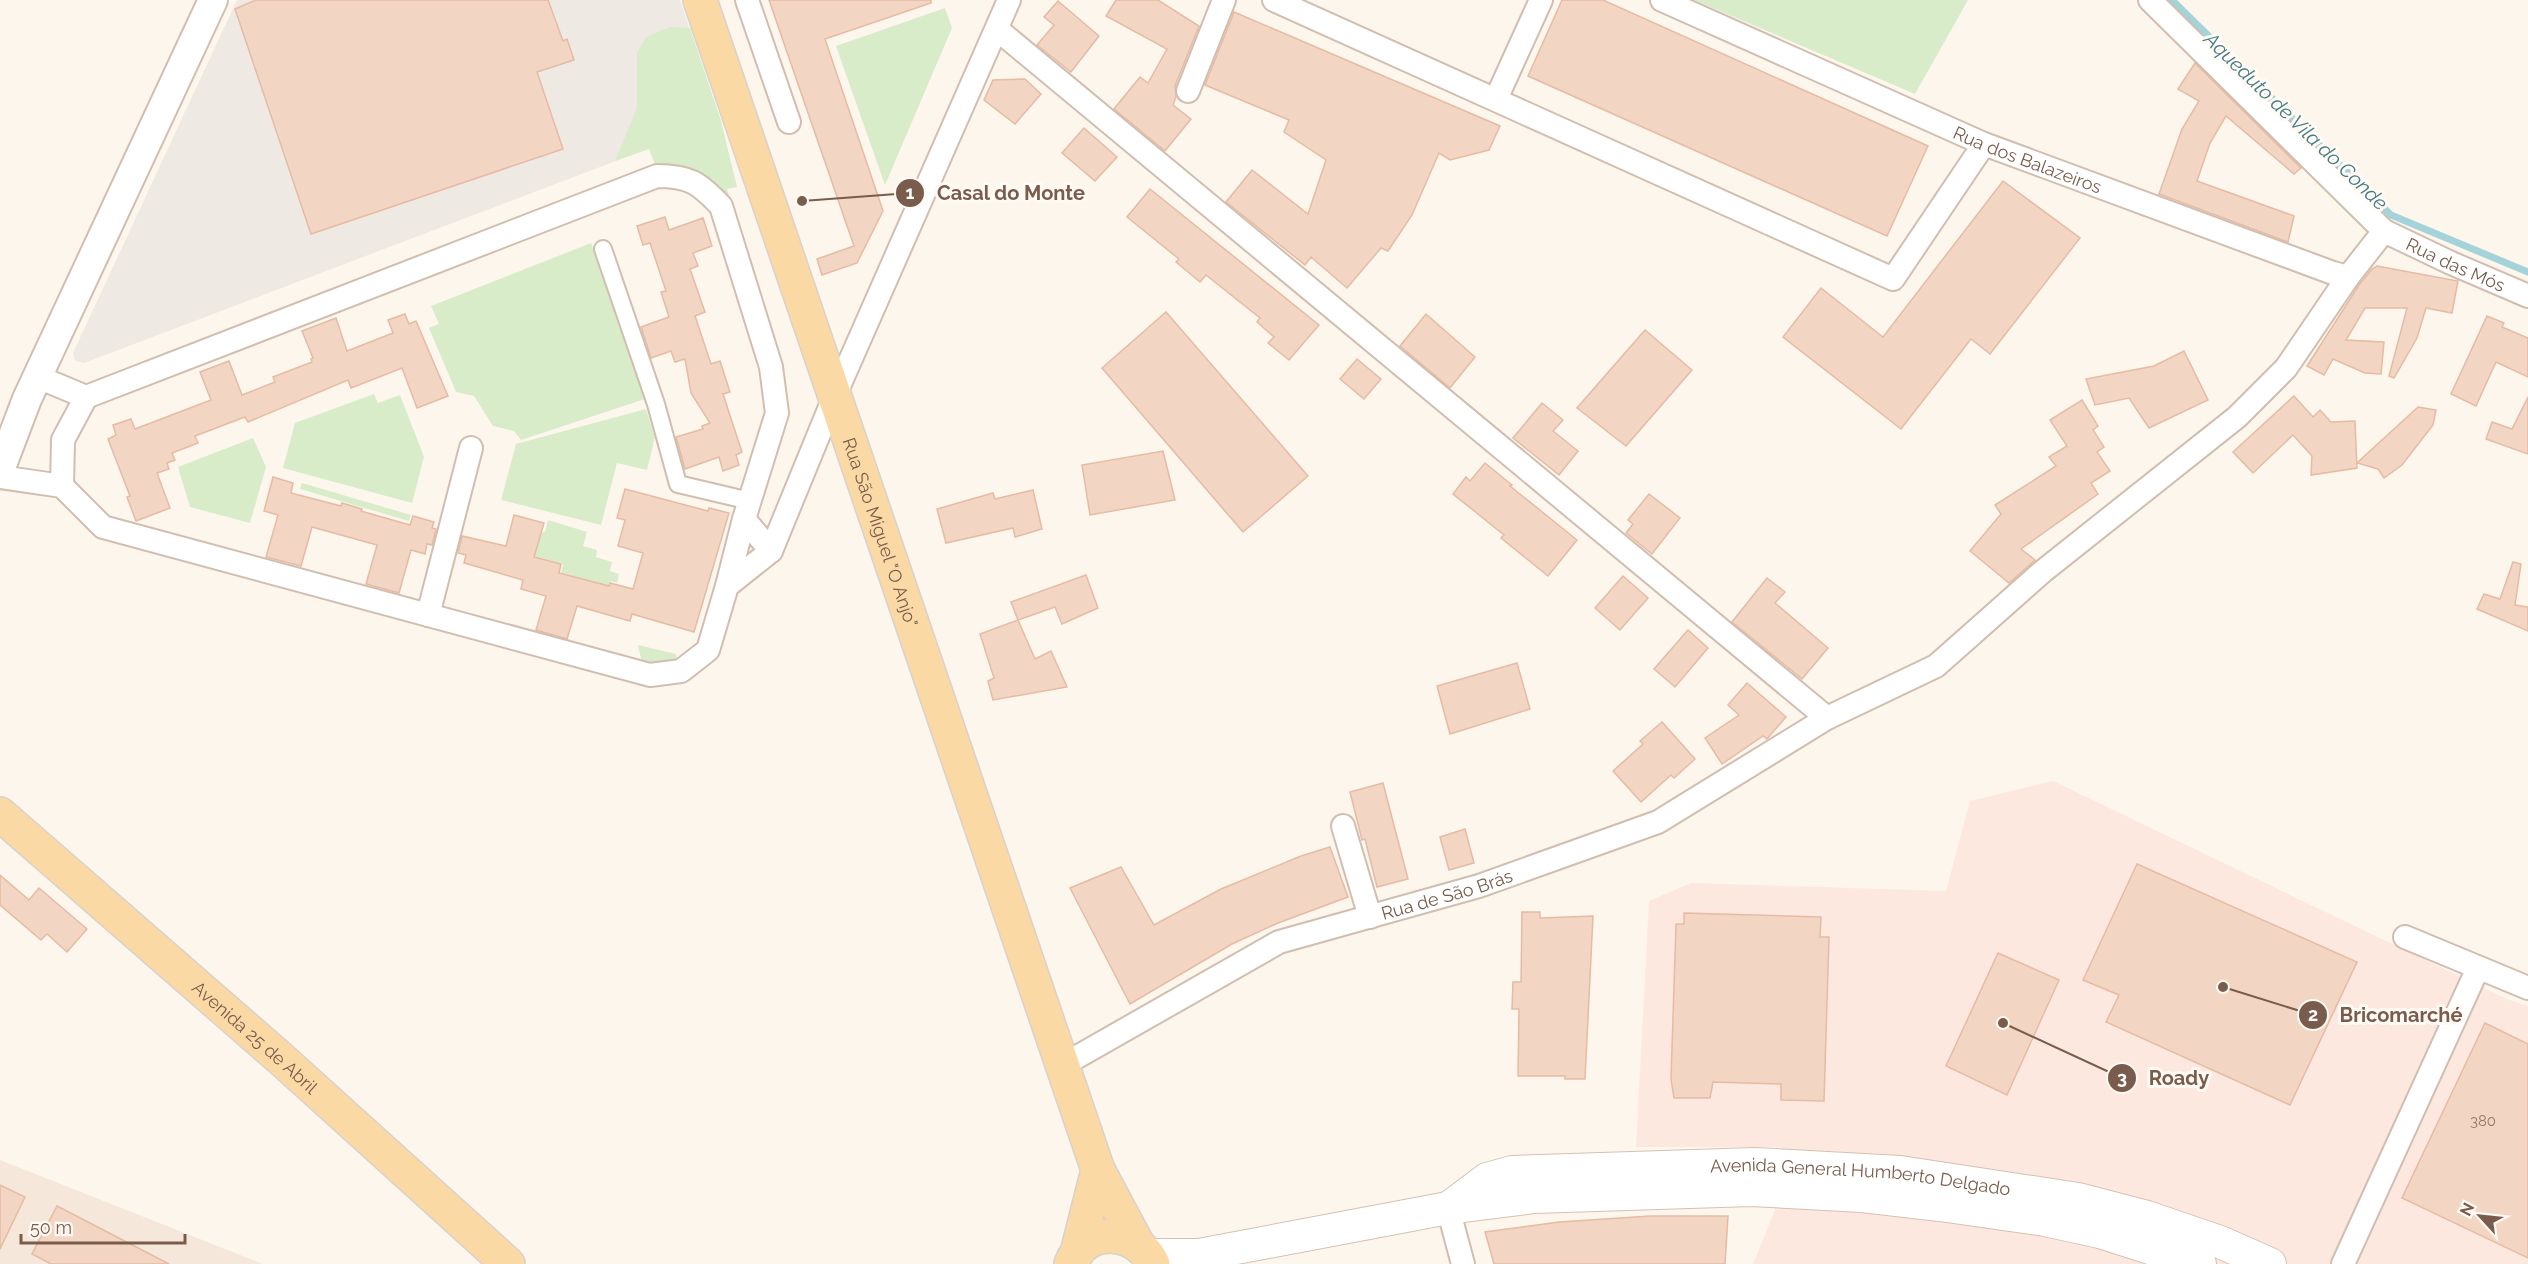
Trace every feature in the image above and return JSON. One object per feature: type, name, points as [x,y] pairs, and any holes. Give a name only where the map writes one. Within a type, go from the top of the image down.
[{"type":"main road","name":"Rua São Miguel \"O Anjo\"","points":[[700,0],[1098,1170],[1146,1254]]},
{"type":"main road","name":"Avenida 25 de Abril","points":[[0,814],[280,1058],[508,1264]]},
{"type":"main road","name":"Avenida General Humberto Delgado","points":[[1448,1209],[1487,1179],[1512,1172],[1755,1164],[1887,1171],[2078,1199],[2147,1217],[2220,1242],[2270,1264]]},
{"type":"main road","points":[[1074,1259],[1098,1170]]},
{"type":"main road","name":"Avenida General Humberto Delgado","points":[[1146,1254],[1192,1260],[1448,1209],[1534,1197],[1752,1190],[1862,1196],[2044,1220],[2100,1232],[2200,1264]]},
{"type":"main road","points":[[1074,1259],[1086,1244],[1098,1237],[1112,1235],[1125,1237],[1146,1254]]},
{"type":"street","points":[[0,470],[38,377],[213,0]]},
{"type":"street","points":[[747,0],[789,122]]},
{"type":"street","points":[[727,586],[771,551],[835,395],[998,30],[1009,0]]},
{"type":"street","points":[[1188,91],[1224,0]]},
{"type":"street","points":[[1274,0],[1893,279],[1984,144]]},
{"type":"street","points":[[1496,99],[1541,0]]},
{"type":"street","name":"Rua dos Balazeiros","points":[[1662,0],[1984,144],[2348,277]]},
{"type":"street","name":"Rua das Mós","points":[[2150,0],[2384,231],[2528,296]]},
{"type":"street","points":[[998,30],[1827,718]]},
{"type":"street","points":[[0,477],[62,486],[103,527],[650,675],[681,670],[708,650],[777,413],[771,367],[721,206],[704,188],[681,176],[657,176],[86,397],[63,440],[62,486]]},
{"type":"street","points":[[2348,277],[2384,231]]},
{"type":"street","points":[[603,249],[656,404],[678,484],[747,510],[771,551]]},
{"type":"street","name":"Rua de São Brás","points":[[1064,1065],[1279,942],[1479,886],[1659,822],[1827,718],[1936,666],[2042,573],[2237,417],[2286,368],[2348,277]]},
{"type":"street","points":[[38,377],[86,397]]},
{"type":"street","points":[[428,615],[471,448]]},
{"type":"street","points":[[1342,826],[1370,917]]},
{"type":"street","points":[[2405,937],[2528,988]]},
{"type":"street","points":[[2343,1264],[2478,968]]},
{"type":"street","points":[[1448,1209],[1463,1264]]},
{"type":"street","points":[[472,1232],[486,1264]]},
{"type":"shaded area","points":[[237,0],[680,0],[721,121],[84,363],[75,361],[73,353]]},
{"type":"shaded area","points":[[2053,781],[2507,999],[2528,1006],[2528,1264],[1753,1264],[1775,1210],[1782,1147],[1636,1147],[1649,901],[1691,883],[1946,891],[1970,801]]},
{"type":"shaded area","points":[[0,1160],[263,1264],[0,1264]]},
{"type":"green space","points":[[1694,0],[1968,0],[1915,94]]},
{"type":"green space","points":[[945,8],[952,28],[885,185],[836,46]]},
{"type":"green space","points":[[670,27],[690,28],[721,121],[737,187],[727,189],[729,195],[725,197],[703,176],[695,172],[677,167],[656,167],[649,149],[615,161],[637,108],[637,53],[646,37]]},
{"type":"green space","points":[[591,243],[648,398],[521,440],[514,431],[493,426],[474,396],[456,392],[429,328],[439,324],[431,306]]},
{"type":"green space","points":[[374,394],[378,403],[400,395],[424,457],[412,503],[283,468],[295,423]]},
{"type":"green space","points":[[646,409],[655,437],[647,470],[617,463],[601,525],[501,500],[516,444]]},
{"type":"green space","points":[[253,438],[266,467],[250,523],[190,507],[178,467]]},
{"type":"green space","points":[[302,483],[411,515],[409,521],[300,489]]},
{"type":"green space","points":[[548,520],[587,532],[583,546],[597,550],[596,557],[612,562],[610,571],[619,574],[617,583],[610,581],[608,586],[561,573],[563,564],[534,556]]},
{"type":"green space","points":[[638,645],[676,654],[677,661],[663,665],[642,663]]},
{"type":"building","points":[[256,0],[548,0],[563,41],[567,39],[574,60],[537,72],[563,149],[311,234],[235,9]]},
{"type":"building","points":[[769,0],[931,0],[931,3],[825,39],[883,211],[857,263],[822,275],[817,259],[854,246]]},
{"type":"building","points":[[1116,0],[1158,0],[1199,26],[1175,86],[1176,97],[1173,105],[1191,119],[1165,151],[1114,109],[1140,77],[1148,83],[1167,49],[1106,16]]},
{"type":"building","points":[[1562,0],[1603,0],[1928,146],[1887,236],[1528,76]]},
{"type":"building","points":[[1058,1],[1099,36],[1071,72],[1037,45],[1054,25],[1044,17]]},
{"type":"building","points":[[1234,12],[1500,126],[1489,150],[1450,160],[1439,153],[1412,215],[1388,251],[1381,248],[1347,288],[1311,257],[1305,265],[1226,202],[1252,170],[1308,214],[1326,160],[1284,132],[1289,120],[1205,85]]},
{"type":"building","points":[[2195,63],[2301,168],[2294,174],[2226,116],[2210,143],[2197,181],[2294,216],[2288,242],[2159,194],[2182,129],[2199,101],[2178,89]]},
{"type":"building","points":[[1025,79],[1041,94],[1015,124],[984,100],[993,80]]},
{"type":"building","points":[[1084,128],[1117,157],[1095,181],[1062,153]]},
{"type":"building","points":[[2003,181],[2080,238],[1990,354],[1971,339],[1901,429],[1783,337],[1821,288],[1883,337]]},
{"type":"building","points":[[1150,189],[1319,325],[1289,360],[1268,343],[1274,337],[1257,322],[1260,318],[1206,275],[1200,282],[1176,262],[1179,259],[1127,217]]},
{"type":"building","points":[[665,217],[669,230],[703,218],[712,246],[693,253],[698,266],[690,269],[705,312],[695,316],[711,364],[720,361],[730,392],[723,394],[742,452],[736,455],[739,465],[723,471],[719,457],[685,469],[676,437],[703,429],[702,426],[710,423],[691,393],[685,359],[675,362],[671,351],[651,358],[641,327],[669,317],[661,292],[666,291],[650,243],[643,245],[637,226]]},
{"type":"building","points":[[2377,266],[2458,281],[2452,313],[2426,308],[2417,338],[2394,378],[2389,376],[2407,308],[2365,308],[2346,340],[2384,342],[2381,374],[2365,373],[2333,359],[2324,375],[2307,366],[2359,285]]},
{"type":"building","points":[[1166,312],[1308,476],[1243,532],[1102,368]]},
{"type":"building","points":[[405,314],[409,324],[416,321],[448,396],[417,408],[402,368],[351,388],[348,380],[248,422],[245,417],[195,436],[198,443],[172,453],[175,460],[167,463],[169,469],[157,473],[170,508],[136,521],[127,497],[130,496],[108,439],[116,435],[113,425],[131,419],[135,429],[211,400],[200,372],[229,361],[242,395],[275,382],[273,377],[312,362],[313,358],[302,331],[336,318],[347,351],[393,333],[388,320]]},
{"type":"building","points":[[1426,314],[1475,357],[1450,388],[1400,346]]},
{"type":"building","points":[[2487,316],[2504,323],[2502,327],[2528,338],[2528,377],[2496,362],[2476,406],[2451,394]]},
{"type":"building","points":[[1645,330],[1692,370],[1626,446],[1577,408]]},
{"type":"building","points":[[2184,351],[2208,400],[2149,428],[2129,398],[2095,405],[2086,379],[2154,366]]},
{"type":"building","points":[[1357,359],[1381,379],[1364,399],[1340,379]]},
{"type":"building","points":[[2294,396],[2313,417],[2320,410],[2331,422],[2355,421],[2357,468],[2311,475],[2312,456],[2293,435],[2253,473],[2233,452]]},
{"type":"building","points":[[2528,397],[2528,454],[2486,439],[2492,422],[2512,429]]},
{"type":"building","points":[[2082,400],[2098,426],[2093,430],[2104,447],[2097,452],[2110,471],[2091,483],[2098,494],[2021,549],[2035,560],[2009,583],[1970,551],[2001,514],[1995,505],[2056,466],[2049,457],[2067,446],[2050,420]]},
{"type":"building","points":[[1542,403],[1563,420],[1553,431],[1578,451],[1559,475],[1513,438]]},
{"type":"building","points":[[2418,407],[2436,410],[2433,425],[2402,465],[2384,478],[2378,469],[2357,463]]},
{"type":"building","points":[[1163,451],[1175,500],[1090,515],[1082,465]]},
{"type":"building","points":[[1485,463],[1577,540],[1548,576],[1501,538],[1504,535],[1453,494],[1466,477],[1470,481]]},
{"type":"building","points":[[273,477],[293,483],[291,493],[341,506],[342,503],[410,525],[413,516],[434,522],[432,528],[436,529],[432,545],[427,544],[425,554],[411,550],[399,593],[366,584],[377,545],[312,527],[301,566],[266,557],[278,515],[264,511]]},
{"type":"building","points":[[625,489],[708,511],[709,508],[729,513],[694,632],[632,614],[630,621],[577,606],[567,639],[536,630],[546,596],[521,589],[523,580],[464,563],[466,555],[458,553],[462,536],[506,546],[514,515],[544,523],[534,557],[561,564],[559,573],[609,586],[610,583],[633,589],[643,553],[618,546],[625,520],[617,518]]},
{"type":"building","points":[[1033,490],[1042,529],[1015,537],[1013,528],[946,543],[937,509],[993,493],[995,499]]},
{"type":"building","points":[[1649,494],[1680,518],[1652,554],[1626,533],[1633,524],[1628,520]]},
{"type":"building","points":[[2513,562],[2521,564],[2515,605],[2528,607],[2528,631],[2477,609],[2484,594],[2500,599]]},
{"type":"building","points":[[1086,575],[1098,608],[1062,624],[1055,607],[1018,620],[1011,602]]},
{"type":"building","points":[[1623,576],[1648,598],[1620,630],[1595,608]]},
{"type":"building","points":[[1767,578],[1785,592],[1775,603],[1828,648],[1802,679],[1732,622]]},
{"type":"building","points":[[1018,620],[1035,659],[1051,651],[1067,687],[993,700],[988,681],[994,678],[980,634]]},
{"type":"building","points":[[1688,630],[1708,648],[1675,687],[1654,669]]},
{"type":"building","points":[[1517,663],[1530,709],[1450,734],[1437,686]]},
{"type":"building","points":[[1747,683],[1786,717],[1767,739],[1763,736],[1722,764],[1705,738],[1739,715],[1728,705]]},
{"type":"building","points":[[1662,722],[1695,759],[1674,778],[1671,775],[1641,802],[1613,771],[1643,744],[1640,741]]},
{"type":"building","points":[[1383,783],[1408,879],[1377,887],[1350,792]]},
{"type":"building","points":[[1465,829],[1474,863],[1449,870],[1440,837]]},
{"type":"building","points":[[1330,847],[1348,897],[1278,923],[1232,944],[1130,1004],[1070,888],[1121,867],[1154,925],[1221,889],[1301,856]]},
{"type":"building","points":[[2137,864],[2357,962],[2290,1105],[2106,1022],[2119,995],[2083,980]]},
{"type":"building","points":[[0,875],[29,900],[39,888],[87,929],[67,952],[47,934],[41,940],[0,905]]},
{"type":"building","points":[[1522,912],[1540,912],[1540,918],[1593,916],[1585,1079],[1565,1079],[1565,1076],[1518,1076],[1519,1009],[1512,1009],[1513,982],[1521,982]]},
{"type":"building","points":[[1684,913],[1821,917],[1820,937],[1829,937],[1824,1101],[1781,1100],[1781,1084],[1713,1082],[1710,1098],[1674,1098],[1671,1079],[1676,924],[1684,924]]},
{"type":"building","points":[[1998,953],[2059,980],[2007,1095],[1946,1066]]},
{"type":"building","points":[[2485,1023],[2528,1044],[2528,1258],[2402,1198]]},
{"type":"building","points":[[0,1185],[25,1197],[0,1249]]},
{"type":"building","points":[[57,1206],[169,1264],[51,1264],[32,1254]]},
{"type":"building","points":[[1650,1216],[1728,1216],[1725,1264],[1494,1264],[1485,1232],[1559,1222]]},
{"type":"waterway","name":"Aqueduto de Vila do Conde","points":[[2172,0],[2391,215],[2528,272]]},
{"type":"place","name":"Casal do Monte","points":[[802,201]]},
{"type":"place","name":"Bricomarché","points":[[2223,987]]},
{"type":"place","name":"Roady","points":[[2003,1023]]}]
